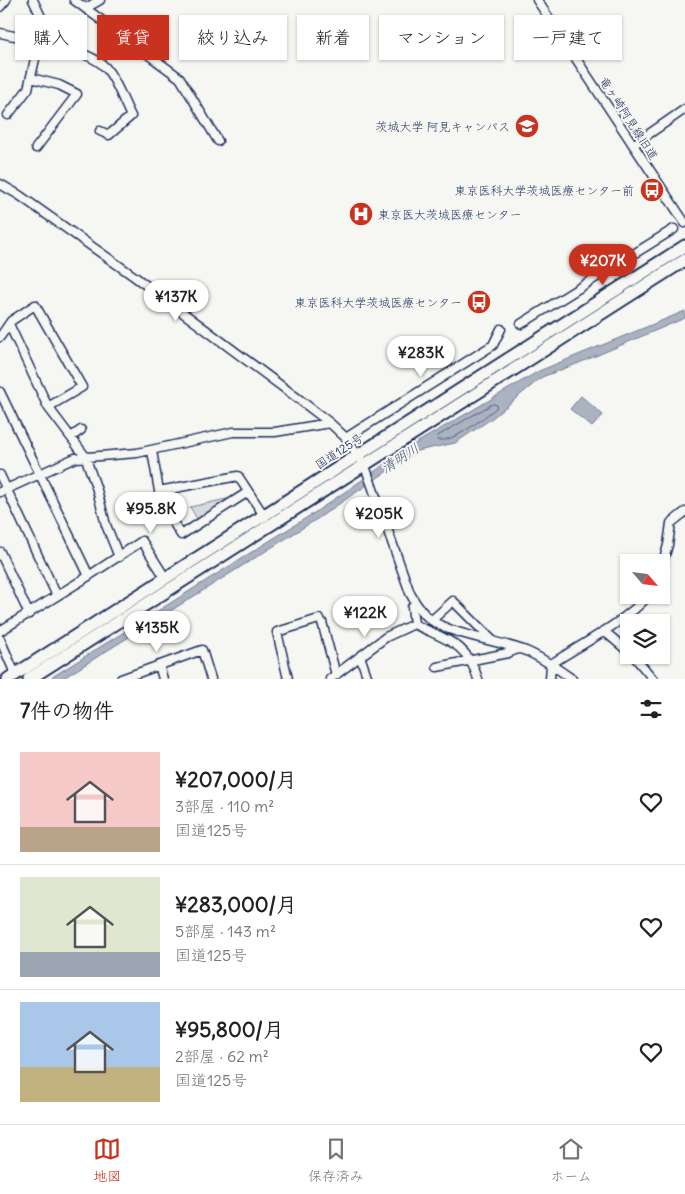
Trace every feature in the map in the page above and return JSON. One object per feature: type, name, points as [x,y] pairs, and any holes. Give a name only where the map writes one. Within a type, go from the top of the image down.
[{"type":"highway","name":"国道125号","points":[[14,677],[264,517],[358,454],[685,246]]},
{"type":"highway","name":"国道125号","points":[[30,679],[685,260]]},
{"type":"street","points":[[0,7],[6,0]]},
{"type":"street","points":[[33,0],[40,15]]},
{"type":"street","points":[[74,0],[180,78],[218,141]]},
{"type":"street","points":[[86,8],[100,0]]},
{"type":"street","name":"竜ヶ崎阿見線旧道","points":[[537,0],[685,222]]},
{"type":"street","points":[[0,33],[15,36]]},
{"type":"street","points":[[87,55],[105,67],[131,116],[109,135],[100,130]]},
{"type":"street","points":[[8,115],[28,89],[35,60]]},
{"type":"street","points":[[31,78],[59,85],[77,94],[36,148]]},
{"type":"street","points":[[633,145],[685,109]]},
{"type":"street","points":[[0,184],[20,195],[135,277],[330,423],[346,438],[365,466],[415,603],[432,620],[453,630],[518,649],[551,664],[572,679]]},
{"type":"street","points":[[521,324],[674,229]]},
{"type":"street","points":[[0,336],[18,315],[35,305],[82,387],[48,407]]},
{"type":"street","points":[[9,324],[48,407],[85,456],[98,490],[106,525],[119,557]]},
{"type":"street","points":[[346,438],[493,345],[501,329]]},
{"type":"street","points":[[0,392],[89,576]]},
{"type":"street","points":[[3,490],[75,458],[152,451],[233,432],[275,432],[330,423]]},
{"type":"street","points":[[71,437],[81,430]]},
{"type":"street","points":[[152,451],[162,504],[181,535],[248,492]]},
{"type":"street","points":[[0,475],[3,490],[58,596]]},
{"type":"street","points":[[159,491],[238,476],[264,517]]},
{"type":"street","points":[[666,554],[671,523],[684,515]]},
{"type":"street","points":[[0,631],[142,541],[166,579]]},
{"type":"street","points":[[0,552],[29,614]]},
{"type":"street","points":[[432,620],[453,601],[493,641]]},
{"type":"street","points":[[414,624],[412,607],[415,603]]},
{"type":"street","points":[[551,664],[641,604]]},
{"type":"street","points":[[288,679],[277,632],[319,619],[322,622],[333,677],[386,637],[414,624],[460,647],[472,661],[478,679]]},
{"type":"street","points":[[604,630],[620,644]]},
{"type":"street","points":[[0,639],[14,677]]},
{"type":"street","points":[[437,667],[508,653],[518,649]]},
{"type":"street","points":[[120,679],[202,650],[211,679]]},
{"type":"street","points":[[360,656],[368,679]]},
{"type":"street","points":[[550,679],[551,664]]},
{"type":"street","points":[[640,664],[653,679]]},
{"type":"street","points":[[158,665],[163,679]]},
{"type":"shaded area","points":[[231,498],[197,519],[190,507]]},
{"type":"water","name":"清明川","points":[[685,311],[685,318],[542,377],[491,419],[455,443],[417,451],[317,519],[62,679],[49,679],[314,513],[413,445],[539,371]]},
{"type":"water","points":[[581,396],[603,415],[592,427],[570,409]]},
{"type":"place","name":"茨城大学 阿見キャンパス","points":[[527,126]]},
{"type":"place","name":"東京医科大学茨城医療センター前","points":[[652,190]]},
{"type":"place","name":"東京医大茨城医療センター","points":[[361,214]]},
{"type":"place","name":"東京医科大学茨城医療センター","points":[[479,302]]}]
